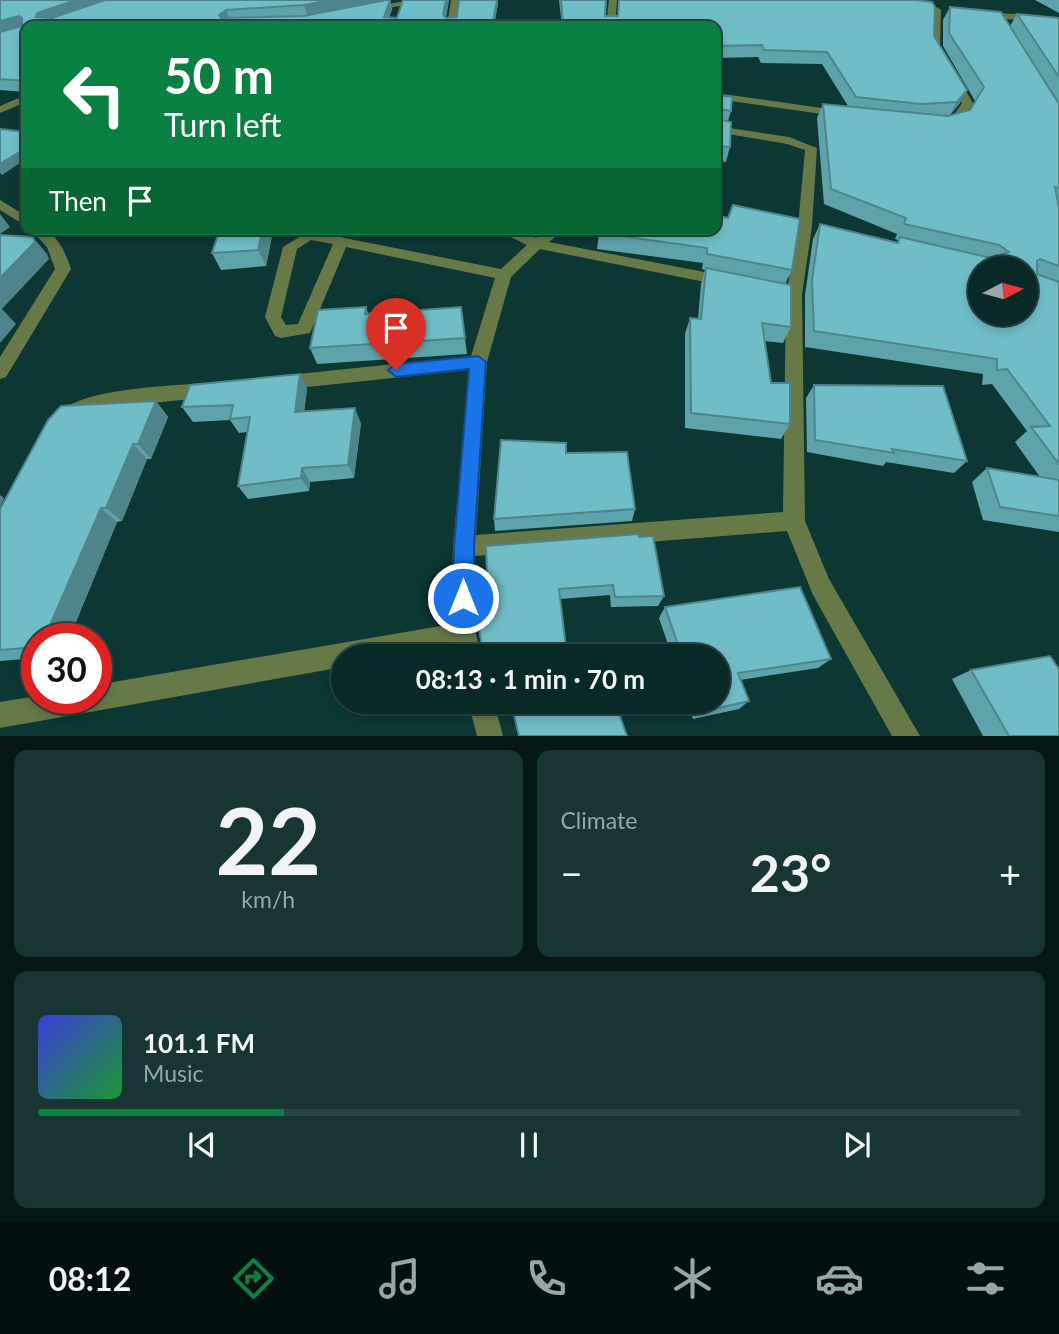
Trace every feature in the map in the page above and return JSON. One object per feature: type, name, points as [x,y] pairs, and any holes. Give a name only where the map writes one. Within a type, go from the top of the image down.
[{"type":"street","points":[[358,10],[401,2],[432,0]]},
{"type":"street","points":[[453,21],[455,0]]},
{"type":"street","points":[[611,21],[613,0]]},
{"type":"street","points":[[397,14],[401,2]]},
{"type":"street","points":[[932,124],[955,121],[968,103],[935,47],[937,10]]},
{"type":"street","points":[[976,12],[996,17],[1059,20]]},
{"type":"street","points":[[996,17],[1003,29]]},
{"type":"street","points":[[721,97],[853,116]]},
{"type":"street","points":[[0,110],[21,100]]},
{"type":"street","points":[[721,130],[789,141],[811,148],[811,227],[788,293],[794,521],[821,587],[907,736]]},
{"type":"street","points":[[0,204],[21,219]]},
{"type":"street","points":[[0,372],[62,269],[59,255],[46,235]]},
{"type":"street","points":[[341,242],[304,329],[281,332],[273,317],[290,247],[309,235],[504,275]]},
{"type":"street","points":[[515,235],[537,244],[741,285]]},
{"type":"street","points":[[466,644],[464,547],[478,362],[504,275],[550,235]]},
{"type":"street","points":[[260,384],[478,362]]},
{"type":"street","points":[[55,427],[75,408],[96,402],[233,387]]},
{"type":"street","points":[[464,547],[794,521]]},
{"type":"street","points":[[0,715],[331,665]]},
{"type":"street","points":[[484,714],[490,736]]},
{"type":"building","points":[[0,0],[76,0],[37,13],[36,17],[52,18],[105,0],[330,0],[304,5],[226,10],[219,15],[221,18],[304,16],[390,0],[384,17],[397,18],[403,0],[446,0],[443,15],[446,18],[457,17],[459,0],[497,0],[493,21],[22,21],[19,16],[0,21]]},
{"type":"building","points":[[561,0],[606,0],[605,16],[618,16],[619,0],[932,2],[935,7],[934,36],[967,90],[957,102],[921,104],[856,97],[827,52],[764,50],[762,45],[721,46],[721,21],[563,21]]},
{"type":"building","points":[[950,7],[1001,12],[1059,104],[1059,188],[1055,187],[1059,208],[1059,266],[1038,260],[1038,256],[997,256],[1009,252],[999,245],[904,224],[906,218],[831,189],[823,104],[948,116],[970,110],[984,87],[949,33]]},
{"type":"building","points":[[1017,14],[1059,18],[1059,77]]},
{"type":"building","points":[[21,26],[21,81],[0,79],[0,32]]},
{"type":"building","points":[[721,96],[732,97],[731,111],[721,109]]},
{"type":"building","points":[[721,120],[731,122],[730,147],[721,146]]},
{"type":"building","points":[[0,129],[21,131],[21,151],[0,164]]},
{"type":"building","points":[[733,205],[800,219],[792,270],[707,254],[707,248],[613,235],[721,235],[721,216],[728,218]]},
{"type":"building","points":[[820,224],[898,243],[900,237],[982,256],[968,256],[968,326],[1038,326],[1038,274],[1059,282],[1059,464],[1031,427],[1050,426],[1007,369],[997,370],[997,359],[814,331],[812,280]]},
{"type":"building","points":[[0,235],[33,237],[35,242],[0,278]]},
{"type":"building","points":[[218,235],[262,235],[258,250],[212,253]]},
{"type":"building","points":[[706,268],[791,285],[791,327],[762,323],[771,383],[790,383],[790,424],[691,413],[690,318],[701,319]]},
{"type":"building","points":[[366,307],[365,314],[461,307],[465,338],[310,348],[318,310]]},
{"type":"building","points":[[300,374],[295,412],[355,408],[348,465],[302,468],[301,478],[238,486],[250,417],[230,419],[233,405],[182,407],[190,385]]},
{"type":"building","points":[[814,385],[943,386],[967,461],[815,440]]},
{"type":"building","points":[[156,401],[138,444],[133,444],[106,508],[101,508],[51,623],[21,623],[21,648],[0,650],[0,509],[48,420],[61,406]]},
{"type":"building","points":[[501,440],[566,443],[566,453],[627,452],[635,509],[494,519]]},
{"type":"building","points":[[987,468],[1059,480],[1059,516],[1000,507]]},
{"type":"building","points":[[639,534],[639,537],[653,536],[664,596],[615,597],[613,585],[559,589],[566,644],[482,644],[476,610],[488,610],[486,546]]},
{"type":"building","points":[[800,587],[831,659],[738,673],[749,701],[730,705],[730,644],[678,644],[665,607]]},
{"type":"building","points":[[1050,656],[1059,669],[1059,736],[1009,736],[971,670]]},
{"type":"building","points":[[514,714],[619,714],[627,736],[519,736]]},
{"type":"route","points":[[396,370],[478,362],[464,547],[463,598]]}]
